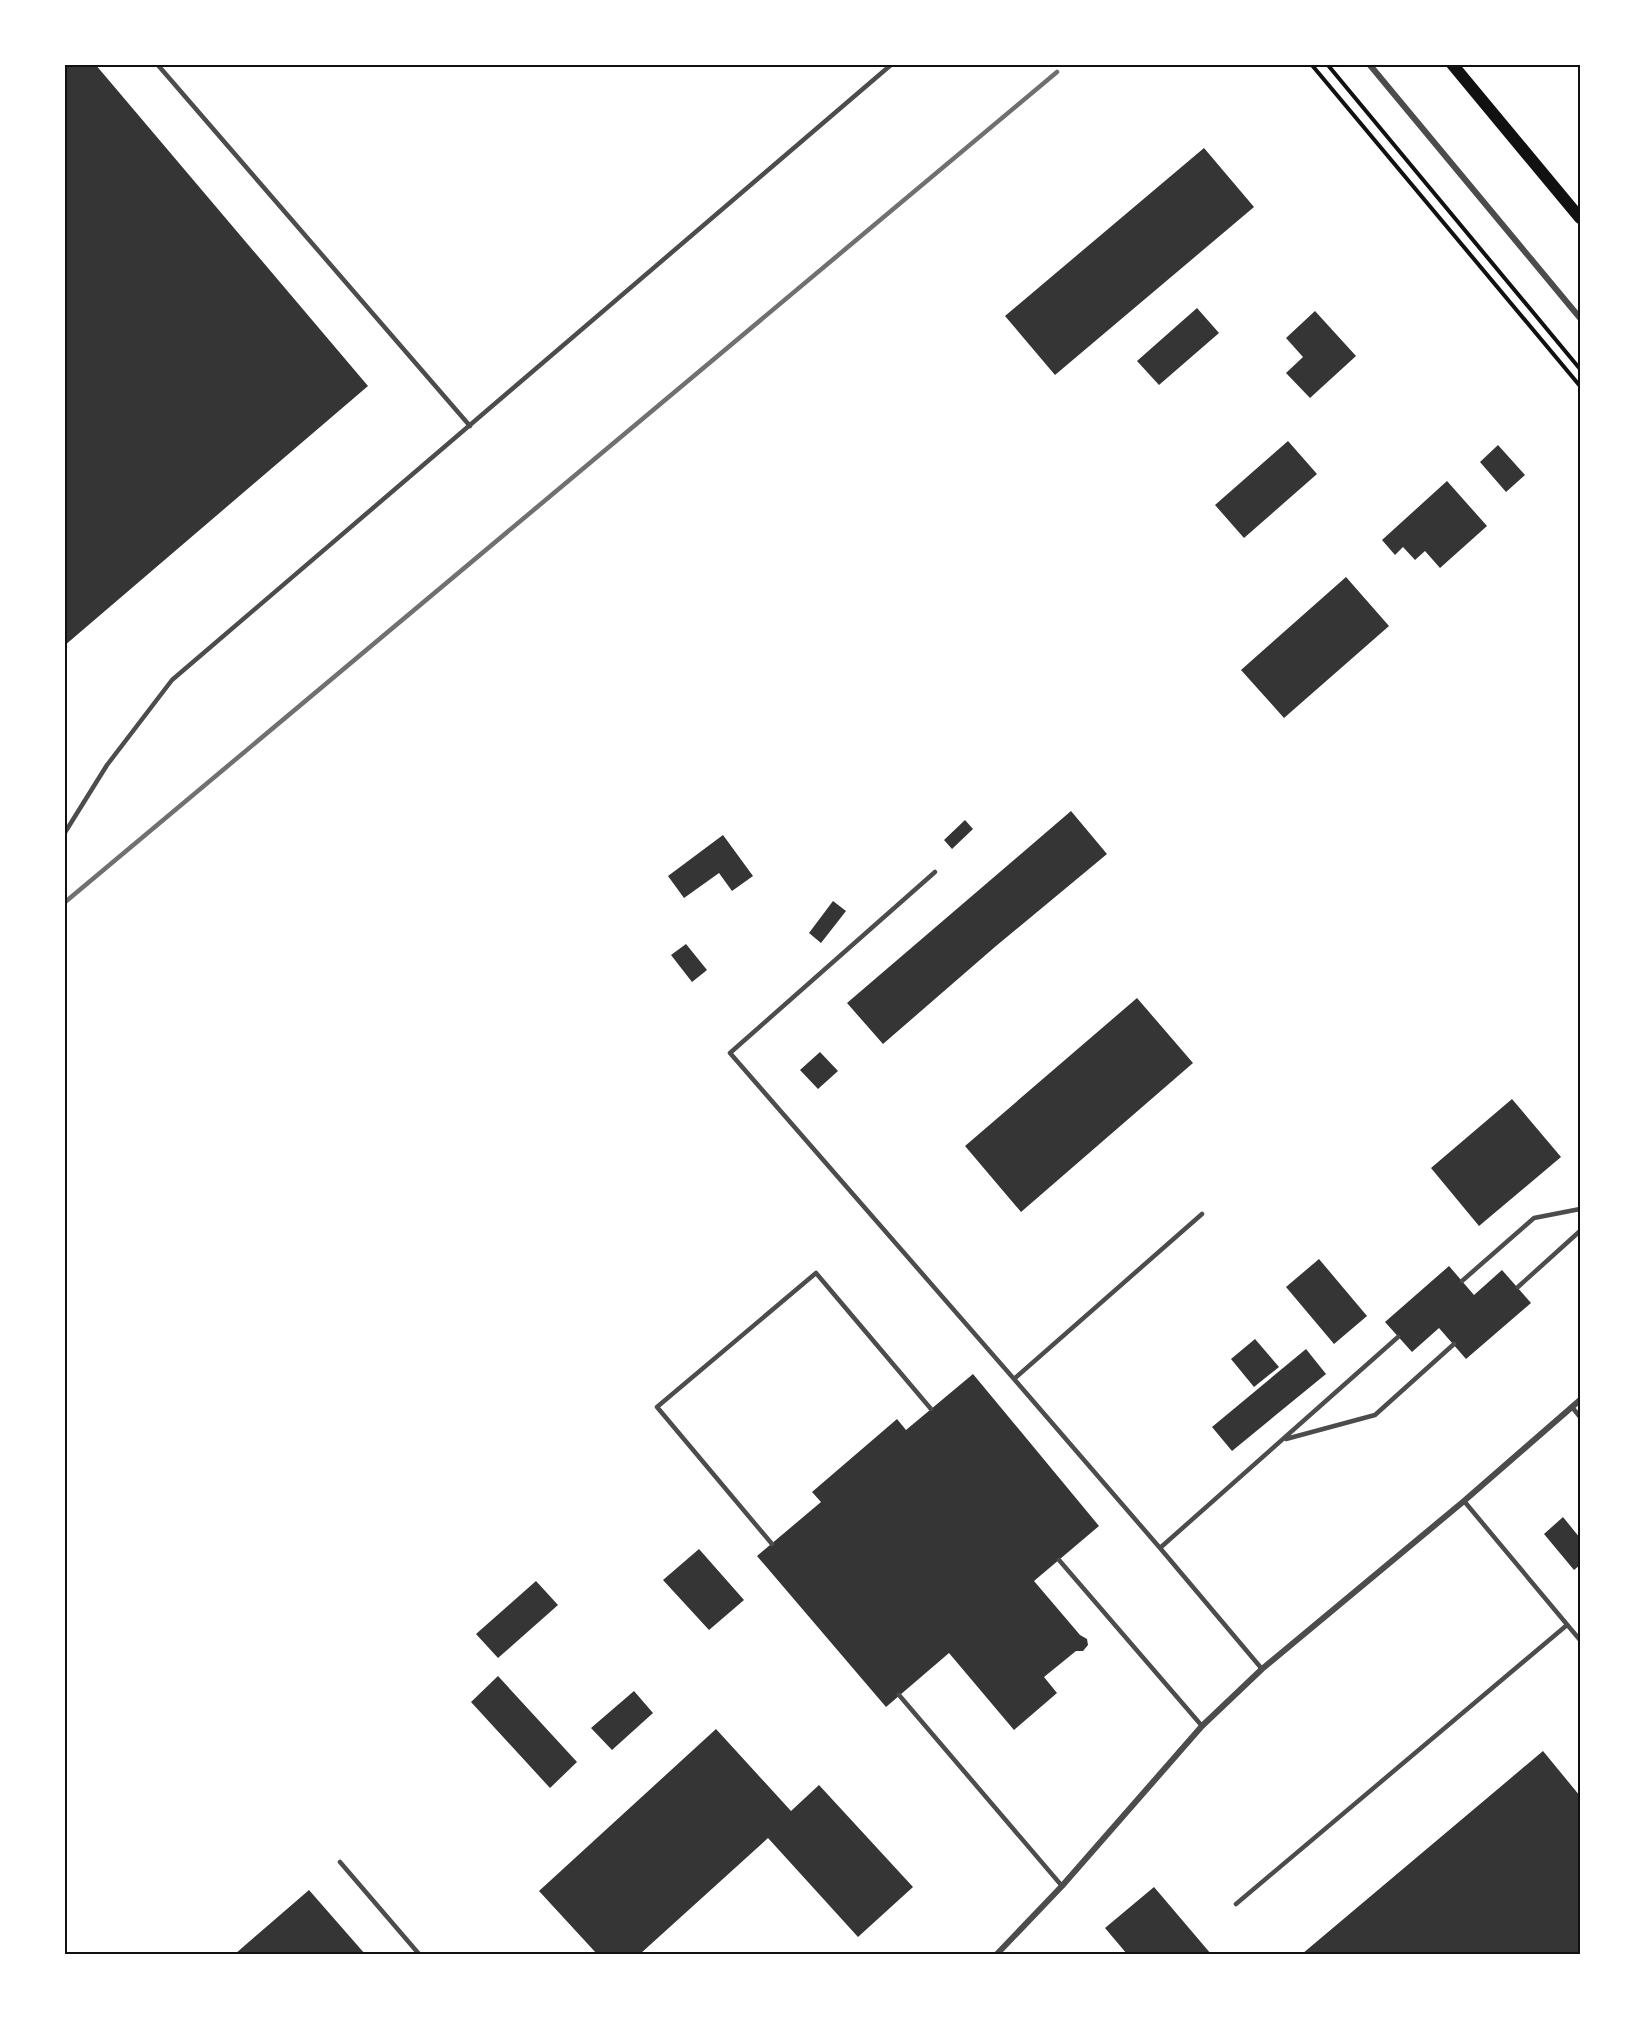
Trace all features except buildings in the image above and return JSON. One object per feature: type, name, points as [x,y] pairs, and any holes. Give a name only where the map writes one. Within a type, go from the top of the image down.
[{"type":"main road","points":[[1452,64],[1581,218]]},
{"type":"street","points":[[1369,64],[1581,318]]},
{"type":"street","points":[[997,1954],[1062,1886],[1203,1726],[1262,1669],[1581,1400]]},
{"type":"lane","points":[[157,64],[470,426]]},
{"type":"lane","points":[[64,834],[107,765],[172,680],[892,64]]},
{"type":"lane","points":[[935,872],[730,1053],[1014,1378],[1262,1669]]},
{"type":"lane","points":[[1462,1281],[1534,1218],[1581,1209]]},
{"type":"lane","points":[[1014,1378],[1202,1214]]},
{"type":"lane","points":[[1518,1287],[1581,1231]]},
{"type":"lane","points":[[771,1544],[657,1407],[816,1273],[931,1409]]},
{"type":"lane","points":[[1160,1548],[1398,1337]]},
{"type":"lane","points":[[1282,1440],[1375,1415],[1454,1344]]},
{"type":"lane","points":[[1572,1407],[1581,1417]]},
{"type":"lane","points":[[1464,1501],[1581,1640]]},
{"type":"lane","points":[[1059,1560],[1203,1726]]},
{"type":"lane","points":[[1236,1904],[1568,1625]]},
{"type":"lane","points":[[898,1695],[1062,1886]]},
{"type":"lane","points":[[340,1863],[419,1954]]},
{"type":"path","points":[[1311,64],[1581,386]]},
{"type":"path","points":[[1327,64],[1581,369]]},
{"type":"railway","points":[[64,903],[1057,72]]}]
